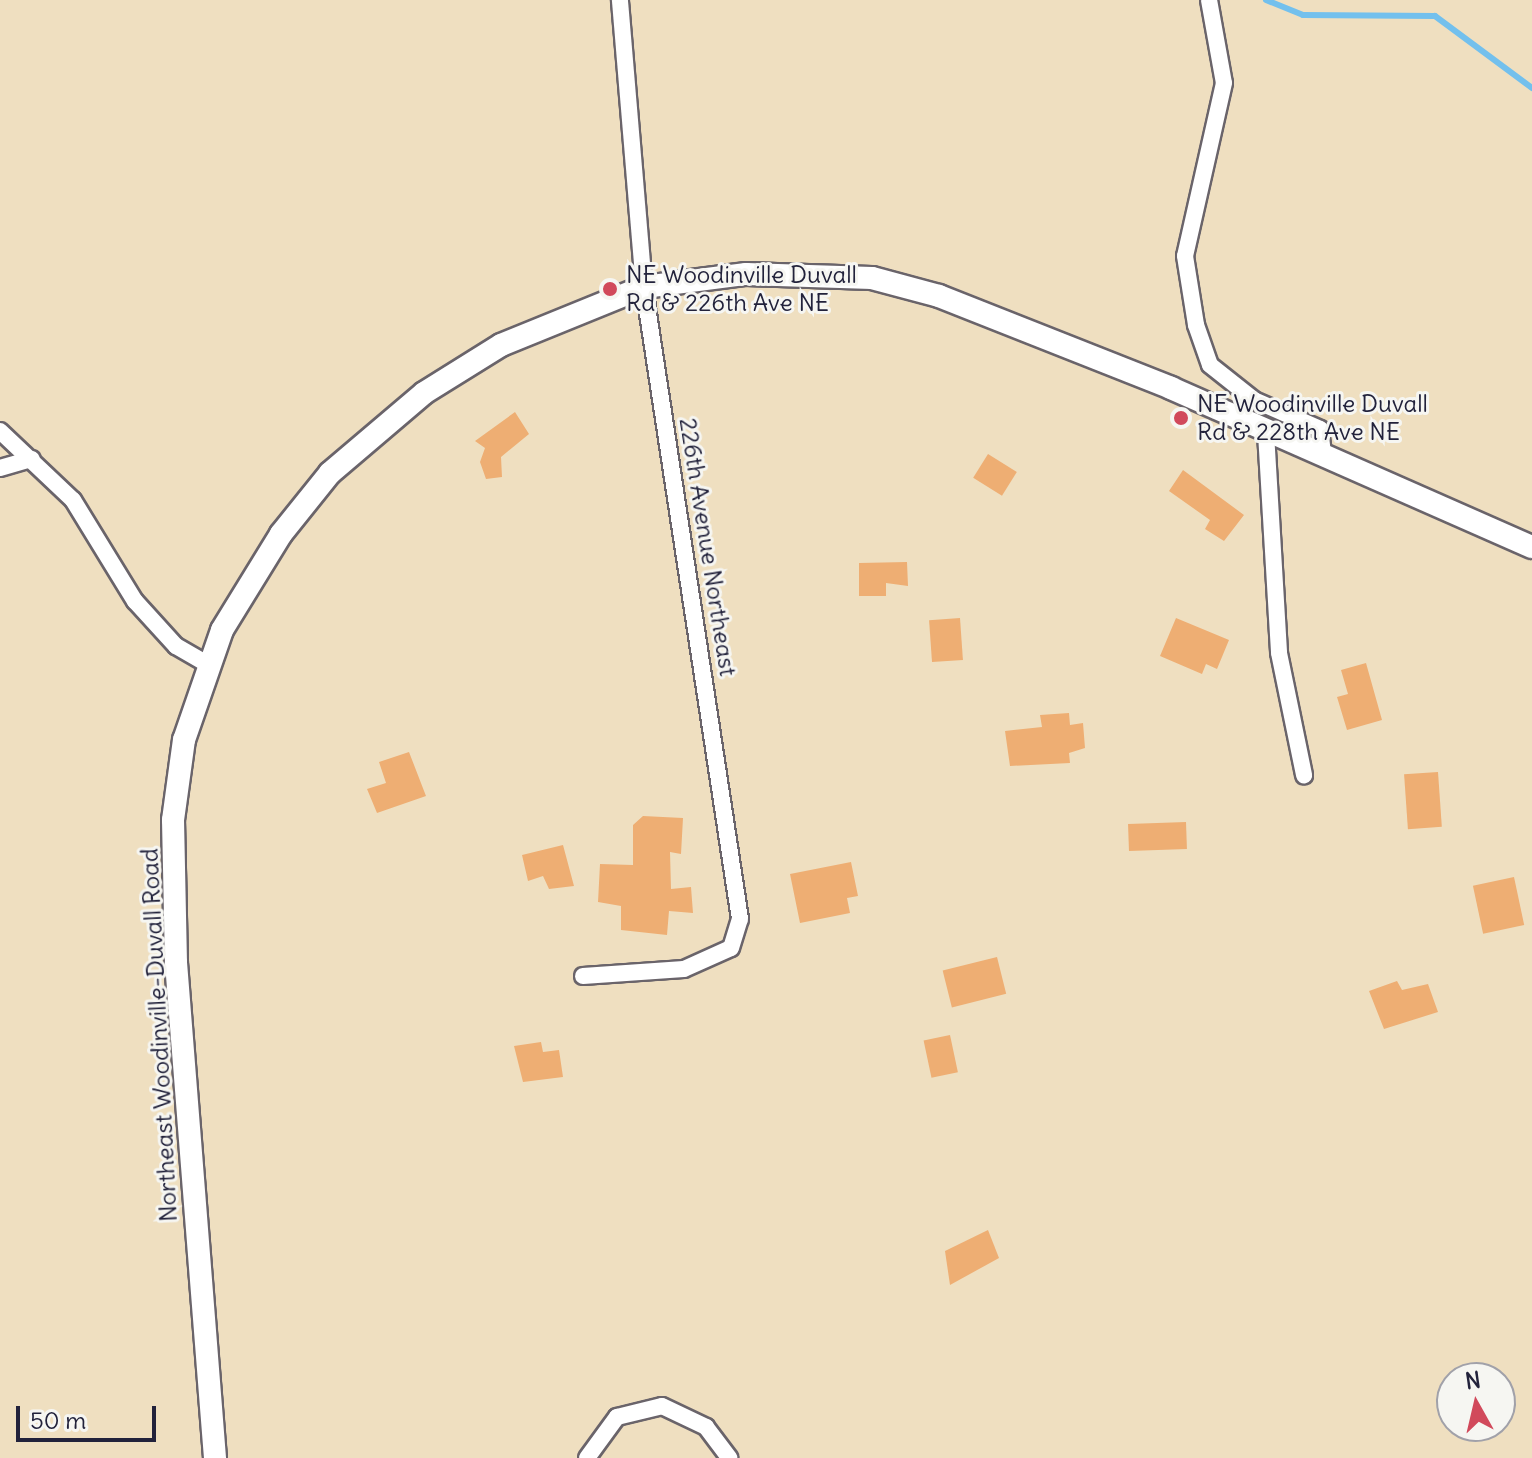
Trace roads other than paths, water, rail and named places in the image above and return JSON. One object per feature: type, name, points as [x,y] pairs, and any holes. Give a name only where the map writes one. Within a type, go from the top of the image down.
[{"type":"main road","name":"Northeast Woodinville-Duvall Road","points":[[215,1458],[176,963],[173,820],[184,740],[207,664],[281,534],[330,473],[389,420],[501,345],[644,287],[746,274],[872,278],[1063,345],[1532,547]]},
{"type":"street","name":"226th Avenue Northeast","points":[[583,976],[684,969],[731,948],[740,919],[644,287],[620,0]]},
{"type":"street","points":[[1209,0],[1224,83],[1185,256],[1196,325],[1210,365],[1254,400],[1320,429],[1323,455]]},
{"type":"street","points":[[0,431],[73,500],[135,601],[176,646],[207,664]]},
{"type":"street","points":[[1266,433],[1279,653],[1304,775]]},
{"type":"street","points":[[0,468],[32,459]]},
{"type":"street","points":[[587,1458],[617,1417],[662,1406],[706,1427],[729,1458]]},
{"type":"waterway","points":[[1266,0],[1303,15],[1435,16],[1532,88]]},
{"type":"place","name":"NE Woodinville Duvall Rd & 226th Ave NE","points":[[610,289]]},
{"type":"place","name":"NE Woodinville Duvall Rd & 228th Ave NE","points":[[1181,418]]}]
